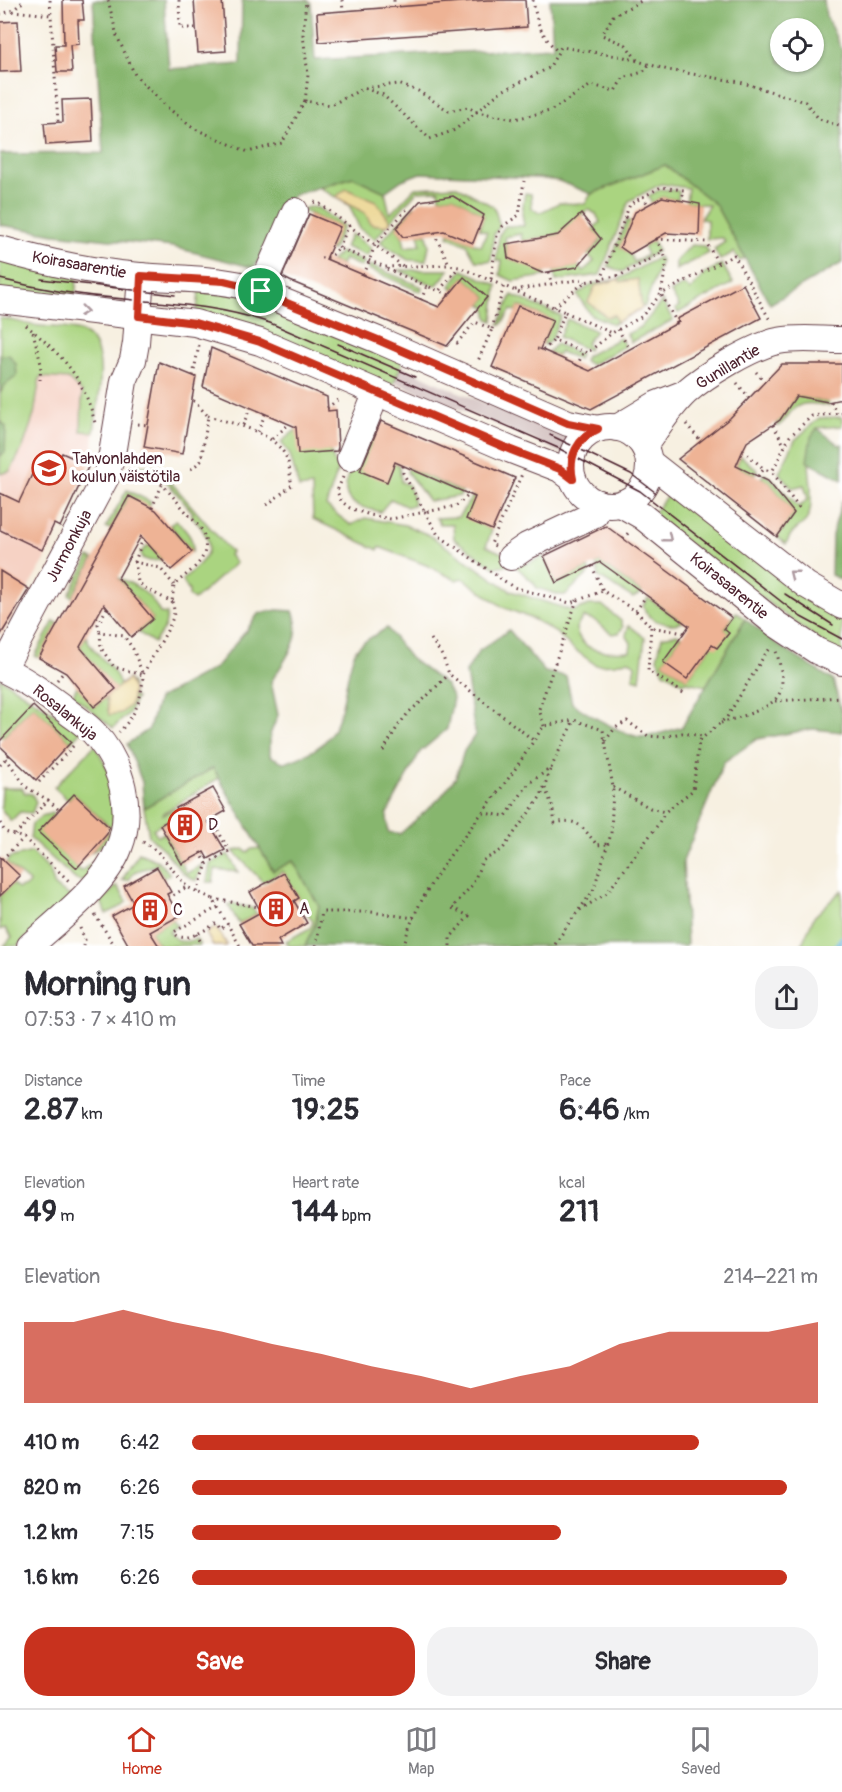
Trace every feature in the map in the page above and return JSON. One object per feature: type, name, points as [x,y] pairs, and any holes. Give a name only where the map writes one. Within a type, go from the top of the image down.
[{"type":"street","points":[[261,291],[295,211]]},
{"type":"street","name":"Koirasaarentie","points":[[0,249],[92,270],[224,281],[261,291],[568,423],[607,429]]},
{"type":"street","name":"Jurmonkuja","points":[[2,669],[106,477],[124,381],[133,360],[131,316],[133,275]]},
{"type":"street","points":[[0,300],[195,323],[260,342],[560,469],[573,479],[585,496],[610,504]]},
{"type":"street","name":"Gunillantie","points":[[646,454],[667,414],[686,393],[761,345],[780,340],[842,340]]},
{"type":"street","points":[[350,458],[377,392]]},
{"type":"street","name":"Gunillantie","points":[[607,429],[657,404],[686,393]]},
{"type":"street","points":[[573,479],[571,463],[574,451],[586,436],[607,429],[627,431],[646,454],[806,585],[842,606]]},
{"type":"street","points":[[505,552],[527,546],[595,514],[610,504],[632,499],[643,487],[648,473],[646,454]]},
{"type":"street","name":"Koirasaarentie","points":[[610,504],[642,516],[776,624],[817,651],[842,662]]},
{"type":"street","name":"Rosalankuja","points":[[2,669],[35,686],[89,729],[111,754],[123,784],[125,816],[119,849],[81,912],[30,946]]},
{"type":"path","points":[[12,11],[25,0]]},
{"type":"path","points":[[50,0],[58,122]]},
{"type":"path","points":[[108,0],[117,36],[135,75],[168,108],[193,128],[248,152],[282,143],[305,101],[308,75],[303,35],[306,0]]},
{"type":"path","points":[[179,0],[180,28],[195,28]]},
{"type":"path","points":[[342,0],[343,11]]},
{"type":"path","points":[[394,0],[394,7]]},
{"type":"path","points":[[533,0],[537,23],[543,37],[558,52]]},
{"type":"path","points":[[638,61],[626,45],[602,35],[613,16],[643,0]]},
{"type":"path","points":[[0,14],[12,11],[51,15]]},
{"type":"path","points":[[364,88],[383,95],[430,139],[454,130],[500,92],[549,68],[561,47],[624,57],[668,70],[740,82],[805,102],[819,120],[842,127]]},
{"type":"path","points":[[305,101],[332,105],[364,88],[398,84],[418,91],[449,111],[468,107],[477,112],[514,119],[550,111],[591,85],[615,92],[623,78],[643,72],[650,65]]},
{"type":"path","points":[[491,279],[497,235],[502,226],[519,215],[524,181]]},
{"type":"path","points":[[601,280],[630,204],[661,187],[684,190],[682,201]]},
{"type":"path","points":[[644,196],[648,205]]},
{"type":"path","points":[[295,211],[299,205],[312,202],[320,204],[404,267]]},
{"type":"path","points":[[364,275],[375,245],[407,209]]},
{"type":"path","points":[[625,217],[632,219]]},
{"type":"path","points":[[321,258],[330,257],[339,248],[349,225]]},
{"type":"path","points":[[434,233],[449,264]]},
{"type":"path","points":[[679,322],[677,323],[661,294],[667,260],[656,239],[706,242],[718,263]]},
{"type":"path","points":[[339,248],[449,295]]},
{"type":"path","points":[[553,308],[585,282],[621,275],[663,252]]},
{"type":"path","points":[[554,340],[587,353],[618,329],[641,317],[661,294],[734,255],[771,322]]},
{"type":"path","points":[[385,267],[449,264],[491,279],[612,333]]},
{"type":"path","points":[[439,291],[459,267]]},
{"type":"path","points":[[549,272],[551,284]]},
{"type":"path","points":[[513,290],[584,279],[585,282]]},
{"type":"path","points":[[474,368],[492,329],[504,285]]},
{"type":"path","points":[[421,300],[427,286]]},
{"type":"path","points":[[537,349],[544,350],[554,340],[565,312]]},
{"type":"path","points":[[452,339],[457,343],[475,322],[492,329]]},
{"type":"path","points":[[25,323],[59,353],[80,380],[97,431]]},
{"type":"path","points":[[618,329],[629,349]]},
{"type":"path","points":[[33,331],[41,364],[40,380]]},
{"type":"path","points":[[193,376],[200,337]]},
{"type":"path","points":[[577,366],[583,353]]},
{"type":"path","points":[[753,369],[765,382]]},
{"type":"path","points":[[736,382],[749,398]]},
{"type":"path","points":[[327,408],[346,394]]},
{"type":"path","points":[[195,398],[192,399],[208,416],[243,426],[272,439],[288,460],[292,486],[267,505]]},
{"type":"path","points":[[831,402],[837,413]]},
{"type":"path","points":[[243,426],[250,408]]},
{"type":"path","points":[[772,472],[790,435],[812,416],[842,413]]},
{"type":"path","points":[[258,432],[265,414]]},
{"type":"path","points":[[191,469],[201,460],[208,416]]},
{"type":"path","points":[[682,420],[701,441]]},
{"type":"path","points":[[137,424],[148,425]]},
{"type":"path","points":[[272,439],[289,424]]},
{"type":"path","points":[[773,425],[785,446]]},
{"type":"path","points":[[743,450],[764,469],[772,472],[798,508]]},
{"type":"path","points":[[350,458],[337,491],[341,501],[350,508],[370,515],[391,519],[456,506],[469,495]]},
{"type":"path","points":[[404,466],[403,473],[438,535]]},
{"type":"path","points":[[115,736],[129,723],[136,710],[142,691],[143,675],[171,622],[174,613],[172,602],[174,585],[203,558],[206,545],[202,530],[162,484],[128,469]]},
{"type":"path","points":[[758,476],[764,469]]},
{"type":"path","points":[[505,552],[491,544],[524,470]]},
{"type":"path","points":[[152,508],[162,484]]},
{"type":"path","points":[[143,538],[135,562],[138,582],[148,590],[172,602]]},
{"type":"path","points":[[135,562],[160,568],[174,585]]},
{"type":"path","points":[[592,566],[603,591],[636,611],[651,627],[684,633]]},
{"type":"path","points":[[636,611],[646,596]]},
{"type":"path","points":[[544,726],[539,709],[577,600]]},
{"type":"path","points":[[107,608],[99,624],[101,648],[114,667],[143,675]]},
{"type":"path","points":[[651,627],[648,671],[685,694]]},
{"type":"path","points":[[100,632],[124,636],[133,649],[143,675]]},
{"type":"path","points":[[431,639],[443,657],[449,674],[533,741]]},
{"type":"path","points":[[576,913],[607,893],[665,812],[693,790],[699,741],[727,717],[774,643],[780,664],[782,688],[775,701]]},
{"type":"path","points":[[383,751],[408,713],[449,674]]},
{"type":"path","points":[[720,723],[749,714],[775,701],[842,697]]},
{"type":"path","points":[[450,946],[450,938],[468,916],[452,908],[472,884],[483,861],[502,850],[541,796],[551,768],[574,720]]},
{"type":"path","points":[[404,946],[414,918],[428,890],[544,726],[574,720],[603,730],[613,787],[611,834],[593,891],[554,946]]},
{"type":"path","points":[[605,741],[615,728],[627,721],[648,736],[662,737],[682,733],[705,736]]},
{"type":"path","points":[[39,782],[89,729]]},
{"type":"path","points":[[0,765],[7,757],[26,787],[48,800],[59,810]]},
{"type":"path","points":[[483,813],[506,816],[529,783],[551,768]]},
{"type":"path","points":[[613,787],[650,808],[665,812]]},
{"type":"path","points":[[544,788],[552,805],[555,823],[567,820],[582,826],[597,845],[608,844]]},
{"type":"path","points":[[15,835],[48,800]]},
{"type":"path","points":[[197,892],[207,864],[230,851],[212,819]]},
{"type":"path","points":[[0,823],[5,832]]},
{"type":"path","points":[[0,833],[5,832],[24,838],[78,890],[84,946]]},
{"type":"path","points":[[122,834],[145,843],[157,851],[187,887],[213,898],[259,907]]},
{"type":"path","points":[[2,859],[24,838]]},
{"type":"path","points":[[198,848],[207,864]]},
{"type":"path","points":[[163,901],[187,887]]},
{"type":"path","points":[[213,898],[240,946]]},
{"type":"path","points":[[218,907],[174,932],[175,935],[180,938],[196,934],[217,923],[220,929],[228,924]]},
{"type":"path","points":[[81,912],[115,946]]},
{"type":"path","points":[[316,946],[322,912],[371,912],[414,918]]},
{"type":"path","points":[[196,934],[202,944]]},
{"type":"shaded area","points":[[401,365],[437,383],[574,440],[567,457],[536,441],[394,382]]},
{"type":"shaded area","name":"Tahvonlahden koulun väistötila","points":[[39,377],[68,379],[82,392],[82,431],[94,432],[93,449],[89,465],[45,560],[0,635],[0,475],[10,470],[34,415]]},
{"type":"green space","points":[[93,0],[164,0],[169,69],[241,64],[242,0],[307,0],[311,3],[315,60],[553,47],[550,0],[824,0],[826,16],[842,50],[842,263],[770,304],[715,204],[665,165],[591,194],[559,181],[537,178],[420,173],[402,180],[385,192],[353,177],[293,195],[254,268],[173,247],[55,234],[0,225],[0,154],[103,153]]},
{"type":"green space","points":[[665,165],[715,204],[745,258],[740,261],[734,252],[720,260],[714,249],[725,242],[723,238],[707,239],[707,220],[700,219],[709,205],[686,202],[688,188],[661,184],[629,201],[600,275],[556,281],[554,271],[578,266],[584,271],[594,261],[588,255],[601,240],[593,229],[600,222],[596,214],[588,209],[558,235],[522,241],[521,234],[505,237],[508,258],[544,272],[545,276],[513,281],[500,275],[502,261],[496,261],[499,235],[505,226],[524,226],[522,213],[525,193],[531,194],[532,208],[539,213],[559,203],[585,204],[591,194]]},
{"type":"green space","points":[[353,177],[385,192],[390,214],[415,188],[457,186],[494,207],[500,226],[494,234],[491,261],[476,261],[467,245],[448,236],[449,233],[481,246],[487,232],[479,229],[484,215],[453,196],[440,198],[439,190],[417,191],[375,239],[360,229],[349,205],[320,188]]},
{"type":"green space","points":[[661,189],[679,191],[678,200],[662,197],[652,203],[648,196]]},
{"type":"green space","points":[[414,206],[397,228],[403,237],[405,247],[420,245],[419,235],[427,234],[429,245],[426,261],[408,260],[380,242]]},
{"type":"green space","points":[[309,207],[318,208],[343,226],[333,250],[330,250],[339,227],[301,210]]},
{"type":"green space","points":[[627,220],[631,222],[620,247],[630,254],[634,262],[647,255],[643,246],[653,241],[658,251],[622,272],[608,266]]},
{"type":"green space","points":[[351,234],[371,248],[367,256],[345,247]]},
{"type":"green space","points":[[691,245],[705,246],[709,253],[676,270],[676,261]]},
{"type":"green space","points":[[340,252],[364,262],[362,267],[344,259],[341,265],[331,261]]},
{"type":"green space","points":[[0,255],[77,279],[74,306],[0,295]]},
{"type":"green space","points":[[659,257],[661,261],[645,306],[613,324],[591,315],[577,295],[592,284],[619,279]]},
{"type":"green space","points":[[722,264],[733,283],[678,313],[676,309],[679,306],[671,292],[684,285],[691,290],[705,273]]},
{"type":"green space","points":[[370,265],[422,287],[421,292],[368,269]]},
{"type":"green space","points":[[398,270],[449,270],[436,286]]},
{"type":"green space","points":[[462,270],[497,285],[493,321],[488,319],[486,307],[481,304],[487,297],[464,277],[454,289],[450,286]]},
{"type":"green space","points":[[200,284],[221,286],[405,356],[391,390],[196,318]]},
{"type":"green space","points":[[512,295],[561,316],[551,340],[545,345],[543,344],[552,320],[519,306],[516,311],[511,310],[501,325],[499,324]]},
{"type":"green space","points":[[662,301],[673,320],[631,342],[627,334],[642,326]]},
{"type":"green space","points":[[0,318],[82,332],[91,339],[97,350],[100,378],[94,432],[81,431],[82,392],[68,379],[40,377],[34,415],[23,447],[10,471],[0,474]]},
{"type":"green space","points":[[567,319],[596,331],[586,343],[588,350],[559,337]]},
{"type":"green space","points":[[620,338],[625,346],[591,365],[584,361],[586,356]]},
{"type":"green space","points":[[556,344],[580,354],[578,359],[560,352],[557,356],[548,352]]},
{"type":"green space","points":[[0,355],[9,355],[16,364],[17,376],[4,386],[0,394]]},
{"type":"green space","points":[[796,396],[828,402],[829,406],[803,404],[793,410],[778,426],[776,423]]},
{"type":"green space","points":[[842,417],[842,426],[817,428],[812,438],[809,459],[811,500],[809,515],[806,521],[792,533],[786,544],[777,537],[794,513],[768,481],[761,478],[764,474],[771,478],[799,507],[808,499],[804,485],[792,488],[779,473],[795,440],[819,418]]},
{"type":"green space","points":[[0,421],[6,426],[5,452],[0,456]]},
{"type":"green space","points":[[381,421],[361,471],[395,463],[399,465],[401,482],[409,485],[414,504],[407,507],[391,499],[380,512],[353,503],[346,493],[346,484],[353,462],[364,440],[374,423]]},
{"type":"green space","points":[[817,428],[839,445],[842,444],[842,480],[807,461],[811,437]]},
{"type":"green space","points":[[296,430],[330,451],[338,470],[326,506],[351,525],[365,518],[405,525],[429,535],[511,591],[573,611],[589,605],[602,605],[621,621],[623,627],[619,633],[612,634],[594,620],[583,617],[576,628],[579,637],[583,643],[597,650],[630,651],[631,643],[626,635],[629,625],[645,638],[640,680],[633,678],[635,665],[629,660],[615,664],[596,665],[571,647],[558,634],[535,620],[503,607],[462,578],[456,580],[426,565],[379,547],[378,550],[313,519],[312,486],[299,488],[290,455],[281,442]]},
{"type":"green space","points":[[741,456],[758,471],[755,475],[736,466]]},
{"type":"green space","points":[[134,466],[148,466],[178,473],[170,481],[231,552],[229,555],[236,563],[194,600],[189,596],[189,591],[182,580],[205,557],[208,543],[205,535],[191,515],[193,513],[167,482]]},
{"type":"green space","points":[[408,468],[462,492],[460,496],[429,501],[407,472]]},
{"type":"green space","points":[[672,489],[842,614],[842,653],[827,646],[651,516]]},
{"type":"green space","points":[[127,490],[151,502],[149,507],[129,496],[110,529],[106,527]]},
{"type":"green space","points":[[473,496],[475,498],[467,518],[492,530],[486,546],[527,564],[544,556],[556,583],[588,568],[590,572],[565,595],[560,595],[537,588],[514,565],[495,568],[454,539],[453,524],[440,524],[436,518],[458,517]]},
{"type":"green space","points":[[842,501],[842,580],[831,575],[832,535]]},
{"type":"green space","points":[[176,520],[191,539],[192,552],[170,525]]},
{"type":"green space","points":[[149,545],[162,560],[150,561],[142,558],[141,552]]},
{"type":"green space","points":[[89,557],[93,559],[72,597],[69,595]]},
{"type":"green space","points":[[600,562],[642,593],[633,598],[599,577],[596,564]]},
{"type":"green space","points":[[118,578],[143,591],[160,613],[167,614],[165,627],[154,643],[138,632],[153,619]]},
{"type":"green space","points":[[648,598],[683,622],[671,624],[659,622],[649,616],[643,606]]},
{"type":"green space","points":[[277,610],[293,611],[297,630],[292,648],[271,682],[278,715],[270,735],[270,756],[285,763],[301,757],[324,743],[336,724],[350,665],[356,650],[366,640],[387,628],[410,658],[446,685],[453,698],[447,729],[420,752],[387,814],[388,832],[400,834],[440,798],[456,777],[464,751],[475,735],[466,672],[479,651],[509,630],[545,672],[566,676],[572,703],[615,728],[640,737],[682,727],[745,619],[782,648],[833,680],[842,713],[842,732],[812,729],[757,739],[724,762],[683,861],[687,944],[685,946],[305,946],[315,925],[319,906],[293,861],[273,871],[213,768],[144,808],[142,782],[127,744],[149,729],[158,699],[215,668],[258,614]]},
{"type":"green space","points":[[736,612],[745,619],[706,686],[683,683],[664,672],[657,658],[662,637],[677,634],[681,637],[663,662],[687,679],[712,645],[728,633],[724,629]]},
{"type":"green space","points":[[54,621],[58,623],[39,658],[35,656]]},
{"type":"green space","points":[[86,636],[89,643],[114,671],[120,685],[128,679],[132,684],[133,696],[136,698],[129,713],[113,728],[73,695],[77,686],[95,707],[115,689],[80,647]]},
{"type":"green space","points":[[0,678],[81,731],[71,742],[33,706],[3,737],[0,735]]},
{"type":"green space","points":[[95,745],[113,779],[114,839],[90,853],[112,829],[74,794],[68,800],[54,787]]},
{"type":"green space","points":[[213,767],[219,778],[166,811],[162,815],[176,808],[179,814],[153,829],[158,836],[164,833],[187,873],[202,865],[196,881],[184,874],[149,836],[144,808]]},
{"type":"green space","points":[[2,788],[22,788],[25,793],[32,794],[36,802],[32,813],[20,812],[11,821],[1,809]]},
{"type":"green space","points":[[52,813],[54,815],[39,832],[81,871],[110,850],[89,882],[76,880],[30,838],[32,824],[42,816]]},
{"type":"green space","points":[[260,848],[273,871],[293,860],[319,906],[315,925],[305,946],[289,946],[286,941],[310,928],[313,922],[283,871],[263,882],[233,851],[243,849],[247,852]]},
{"type":"green space","points":[[32,852],[50,871],[55,887],[72,897],[17,946],[4,946],[12,937],[5,928],[0,930],[0,896],[12,884],[18,889],[28,885],[29,882],[6,863],[9,858]]},
{"type":"green space","points":[[139,853],[158,861],[170,874],[164,878],[156,865],[134,872],[129,880],[122,880]]},
{"type":"green space","points":[[228,854],[238,872],[215,869],[213,882],[207,882],[210,864]]},
{"type":"green space","points":[[117,886],[127,901],[121,907],[106,914],[101,901]]},
{"type":"green space","points":[[842,890],[842,946],[801,946],[814,917]]},
{"type":"green space","points":[[228,905],[252,908],[257,914],[239,924]]},
{"type":"green space","points":[[173,919],[177,926],[169,931],[175,938],[184,941],[196,939],[200,945],[162,946],[157,943],[150,932]]},
{"type":"sand","points":[[346,189],[376,201],[391,222],[387,226],[371,224],[365,213],[336,197]]},
{"type":"sand","points":[[619,279],[620,282],[638,279],[642,308],[617,322],[614,315],[607,317],[588,302],[595,286]]},
{"type":"sand","points":[[128,679],[133,690],[131,704],[121,713],[109,715],[106,697]]},
{"type":"sand","points":[[216,927],[226,946],[213,946],[206,933]]},
{"type":"building","points":[[63,0],[82,0],[84,20],[78,20],[79,44],[70,45],[72,72],[57,72],[55,45],[64,45]]},
{"type":"building","points":[[194,0],[222,0],[226,51],[198,53]]},
{"type":"building","points":[[487,0],[525,0],[527,27],[319,42],[317,13]]},
{"type":"building","points":[[18,21],[21,71],[0,72],[0,22]]},
{"type":"building","points":[[91,99],[93,142],[46,145],[44,123],[63,122],[62,100]]},
{"type":"building","points":[[453,196],[484,215],[473,243],[444,231],[403,237],[396,228],[420,201]]},
{"type":"building","points":[[662,197],[700,204],[699,235],[666,233],[630,254],[620,247],[635,212]]},
{"type":"building","points":[[309,214],[340,227],[326,259],[439,307],[464,277],[487,297],[447,346],[290,281],[282,277]]},
{"type":"building","points":[[581,214],[601,239],[577,267],[542,273],[508,258],[506,244],[558,235]]},
{"type":"building","points":[[743,284],[761,318],[591,409],[492,367],[518,306],[553,320],[540,349],[590,371],[679,322],[677,319]]},
{"type":"building","points":[[211,348],[327,397],[328,411],[336,410],[337,451],[298,454],[296,427],[203,387]]},
{"type":"building","points":[[159,362],[196,377],[182,454],[144,447]]},
{"type":"building","points":[[782,364],[842,364],[842,399],[828,402],[796,396],[780,420],[747,442],[743,450],[736,466],[768,481],[794,513],[777,537],[678,459],[730,418]]},
{"type":"building","points":[[381,421],[515,478],[492,530],[466,519],[475,497],[395,462],[387,482],[360,471]]},
{"type":"building","points":[[62,453],[89,465],[60,527],[54,524],[42,550],[0,530],[0,493],[19,502],[36,466],[52,474]]},
{"type":"building","points":[[129,496],[156,510],[192,552],[171,570],[141,536],[118,578],[153,619],[131,637],[104,604],[80,647],[116,689],[94,707],[66,673],[39,658]]},
{"type":"building","points":[[606,526],[732,618],[724,629],[729,633],[717,648],[712,645],[687,679],[663,662],[689,626],[600,562],[556,583],[544,556]]},
{"type":"building","points":[[0,571],[29,589],[0,636]]},
{"type":"building","points":[[33,706],[71,742],[36,780],[0,746],[0,741]]},
{"type":"building","name":"D","points":[[213,788],[226,811],[208,821],[225,850],[208,859],[204,852],[182,864],[160,825],[179,814],[176,808]]},
{"type":"building","points":[[74,794],[109,827],[107,834],[77,868],[38,832]]},
{"type":"building","points":[[0,857],[20,876],[0,896]]},
{"type":"building","name":"C","points":[[157,867],[171,892],[167,894],[179,916],[150,932],[159,946],[129,946],[112,916],[134,904],[124,886]]},
{"type":"building","name":"A","points":[[284,873],[299,898],[294,901],[307,923],[278,940],[281,946],[252,946],[239,924],[261,912],[250,892]]},
{"type":"waterway","points":[[836,946],[842,938]]},
{"type":"tram line","points":[[0,279],[77,294],[215,309],[270,323],[558,448],[640,491],[801,617],[842,639]]},
{"type":"tram line","points":[[41,279],[175,295]]},
{"type":"tram line","points":[[338,344],[415,377]]},
{"type":"tram line","points":[[550,435],[631,474],[655,492]]},
{"type":"tram line","points":[[785,594],[833,625]]},
{"type":"place","name":"Tahvonlahden koulun väistötila","points":[[49,468]]},
{"type":"place","name":"D","points":[[185,825]]},
{"type":"place","name":"A","points":[[276,909]]},
{"type":"place","name":"C","points":[[150,910]]},
{"type":"route","points":[[141,276],[224,281],[261,291],[568,423],[598,429],[586,436],[574,451],[571,463],[573,479],[560,469],[260,342],[195,323],[139,316],[141,276]]}]
